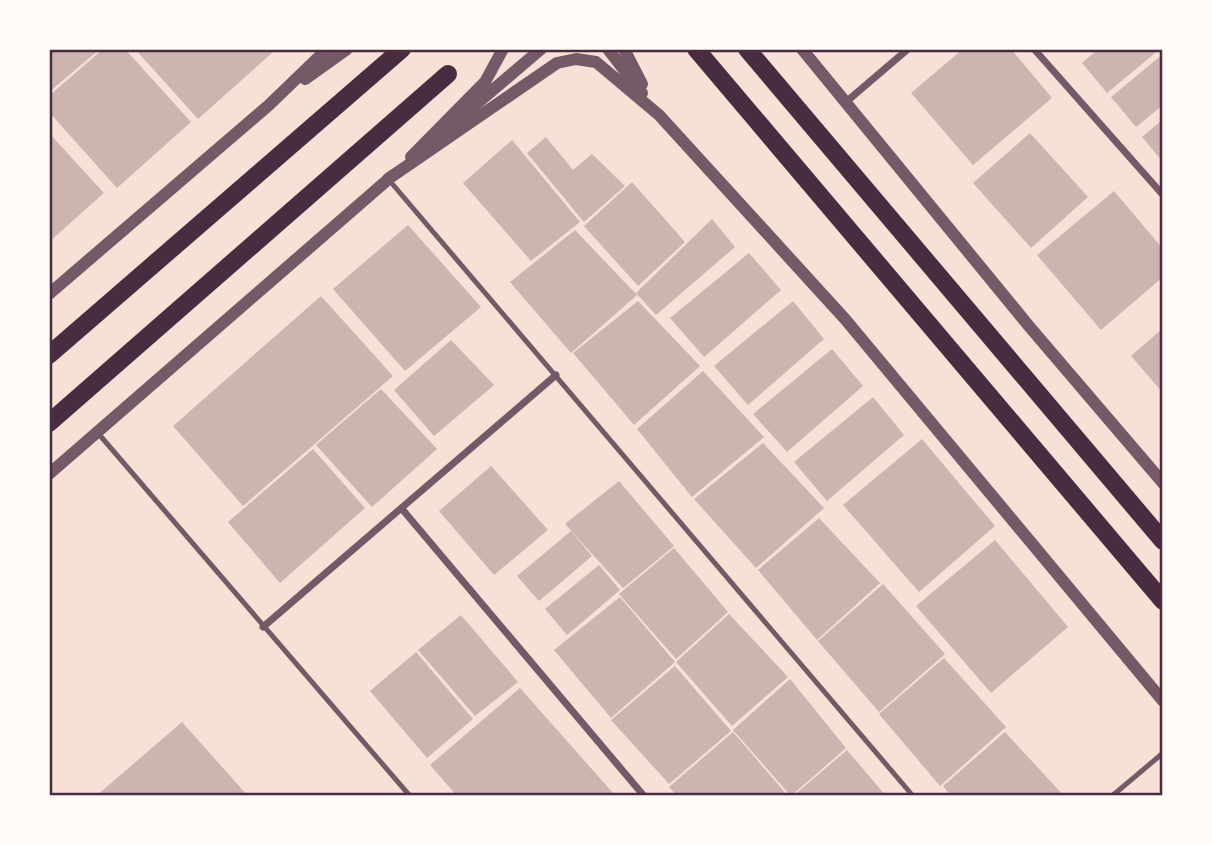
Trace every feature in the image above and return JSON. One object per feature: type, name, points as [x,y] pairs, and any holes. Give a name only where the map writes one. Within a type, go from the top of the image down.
[{"type":"main road","points":[[49,355],[402,49]]},
{"type":"main road","points":[[696,49],[1163,601]]},
{"type":"main road","points":[[747,49],[1163,541]]},
{"type":"main road","points":[[49,423],[449,74]]},
{"type":"street","points":[[49,294],[269,105],[329,49]]},
{"type":"street","points":[[269,105],[347,49]]},
{"type":"street","points":[[388,179],[485,82],[503,49]]},
{"type":"street","points":[[49,474],[541,49]]},
{"type":"street","points":[[608,49],[659,115],[845,319],[1163,701]]},
{"type":"street","points":[[624,49],[659,115]]},
{"type":"street","points":[[796,49],[846,102]]},
{"type":"street","points":[[802,49],[1028,324],[1163,483]]},
{"type":"street","points":[[846,102],[908,49]]},
{"type":"street","points":[[1034,49],[1163,195]]},
{"type":"street","points":[[388,179],[557,62],[596,62],[659,115]]},
{"type":"street","points":[[263,627],[556,375]]},
{"type":"street","points":[[402,509],[644,796]]},
{"type":"lane","points":[[388,179],[913,796]]},
{"type":"lane","points":[[97,432],[410,796]]},
{"type":"lane","points":[[1112,796],[1163,753]]},
{"type":"building","points":[[49,49],[100,49],[49,92]]},
{"type":"building","points":[[103,49],[125,49],[191,122],[117,188],[49,112],[49,96]]},
{"type":"building","points":[[135,49],[268,49],[272,53],[198,119]]},
{"type":"building","points":[[963,49],[1011,49],[1052,98],[973,165],[911,93]]},
{"type":"building","points":[[1098,49],[1160,49],[1107,93],[1082,63]]},
{"type":"building","points":[[1163,54],[1163,105],[1136,127],[1111,97]]},
{"type":"building","points":[[1163,119],[1163,162],[1142,137]]},
{"type":"building","points":[[49,133],[104,193],[49,242]]},
{"type":"building","points":[[1030,133],[1088,197],[1031,248],[973,183]]},
{"type":"building","points":[[546,137],[573,170],[592,154],[625,186],[584,222],[527,153]]},
{"type":"building","points":[[512,140],[580,222],[531,261],[463,183]]},
{"type":"building","points":[[632,182],[685,242],[638,286],[584,226]]},
{"type":"building","points":[[1114,191],[1163,249],[1163,277],[1101,330],[1037,255]]},
{"type":"building","points":[[712,219],[735,247],[656,315],[636,293]]},
{"type":"building","points":[[408,225],[481,307],[405,371],[333,289]]},
{"type":"building","points":[[575,230],[637,295],[571,353],[510,282]]},
{"type":"building","points":[[749,253],[781,290],[704,357],[670,318]]},
{"type":"building","points":[[321,296],[393,376],[243,506],[173,426]]},
{"type":"building","points":[[638,301],[700,366],[634,425],[573,353]]},
{"type":"building","points":[[793,301],[824,339],[748,405],[714,366]]},
{"type":"building","points":[[1163,328],[1163,393],[1131,356]]},
{"type":"building","points":[[451,340],[494,385],[434,436],[394,390]]},
{"type":"building","points":[[832,349],[863,386],[787,452],[753,414]]},
{"type":"building","points":[[703,371],[764,437],[692,497],[637,429]]},
{"type":"building","points":[[381,389],[437,449],[372,507],[316,445]]},
{"type":"building","points":[[873,397],[904,435],[827,501],[794,462]]},
{"type":"building","points":[[922,439],[995,526],[919,592],[843,505]]},
{"type":"building","points":[[763,443],[824,508],[756,568],[694,499]]},
{"type":"building","points":[[313,449],[365,508],[280,583],[228,522]]},
{"type":"building","points":[[491,466],[548,530],[494,575],[439,511]]},
{"type":"building","points":[[619,481],[674,546],[623,588],[565,524]]},
{"type":"building","points":[[819,518],[880,583],[817,640],[758,570]]},
{"type":"building","points":[[571,531],[592,556],[539,601],[517,576]]},
{"type":"building","points":[[995,540],[1068,627],[991,693],[916,606]]},
{"type":"building","points":[[674,548],[728,612],[676,659],[619,594]]},
{"type":"building","points":[[599,565],[620,590],[567,635],[545,609]]},
{"type":"building","points":[[883,584],[945,654],[879,712],[818,641]]},
{"type":"building","points":[[620,597],[675,662],[611,718],[554,650]]},
{"type":"building","points":[[729,614],[788,677],[732,726],[676,662]]},
{"type":"building","points":[[461,615],[518,682],[475,716],[418,650]]},
{"type":"building","points":[[416,652],[473,719],[427,758],[370,691]]},
{"type":"building","points":[[944,658],[1006,727],[940,786],[879,714]]},
{"type":"building","points":[[675,666],[731,731],[669,784],[611,720]]},
{"type":"building","points":[[790,679],[846,748],[791,796],[733,730]]},
{"type":"building","points":[[520,688],[613,793],[609,796],[457,796],[430,765]]},
{"type":"building","points":[[182,722],[248,796],[96,796]]},
{"type":"building","points":[[733,732],[788,796],[677,796],[669,787]]},
{"type":"building","points":[[1005,732],[1064,796],[951,796],[943,786]]},
{"type":"building","points":[[847,750],[886,796],[793,796]]}]
